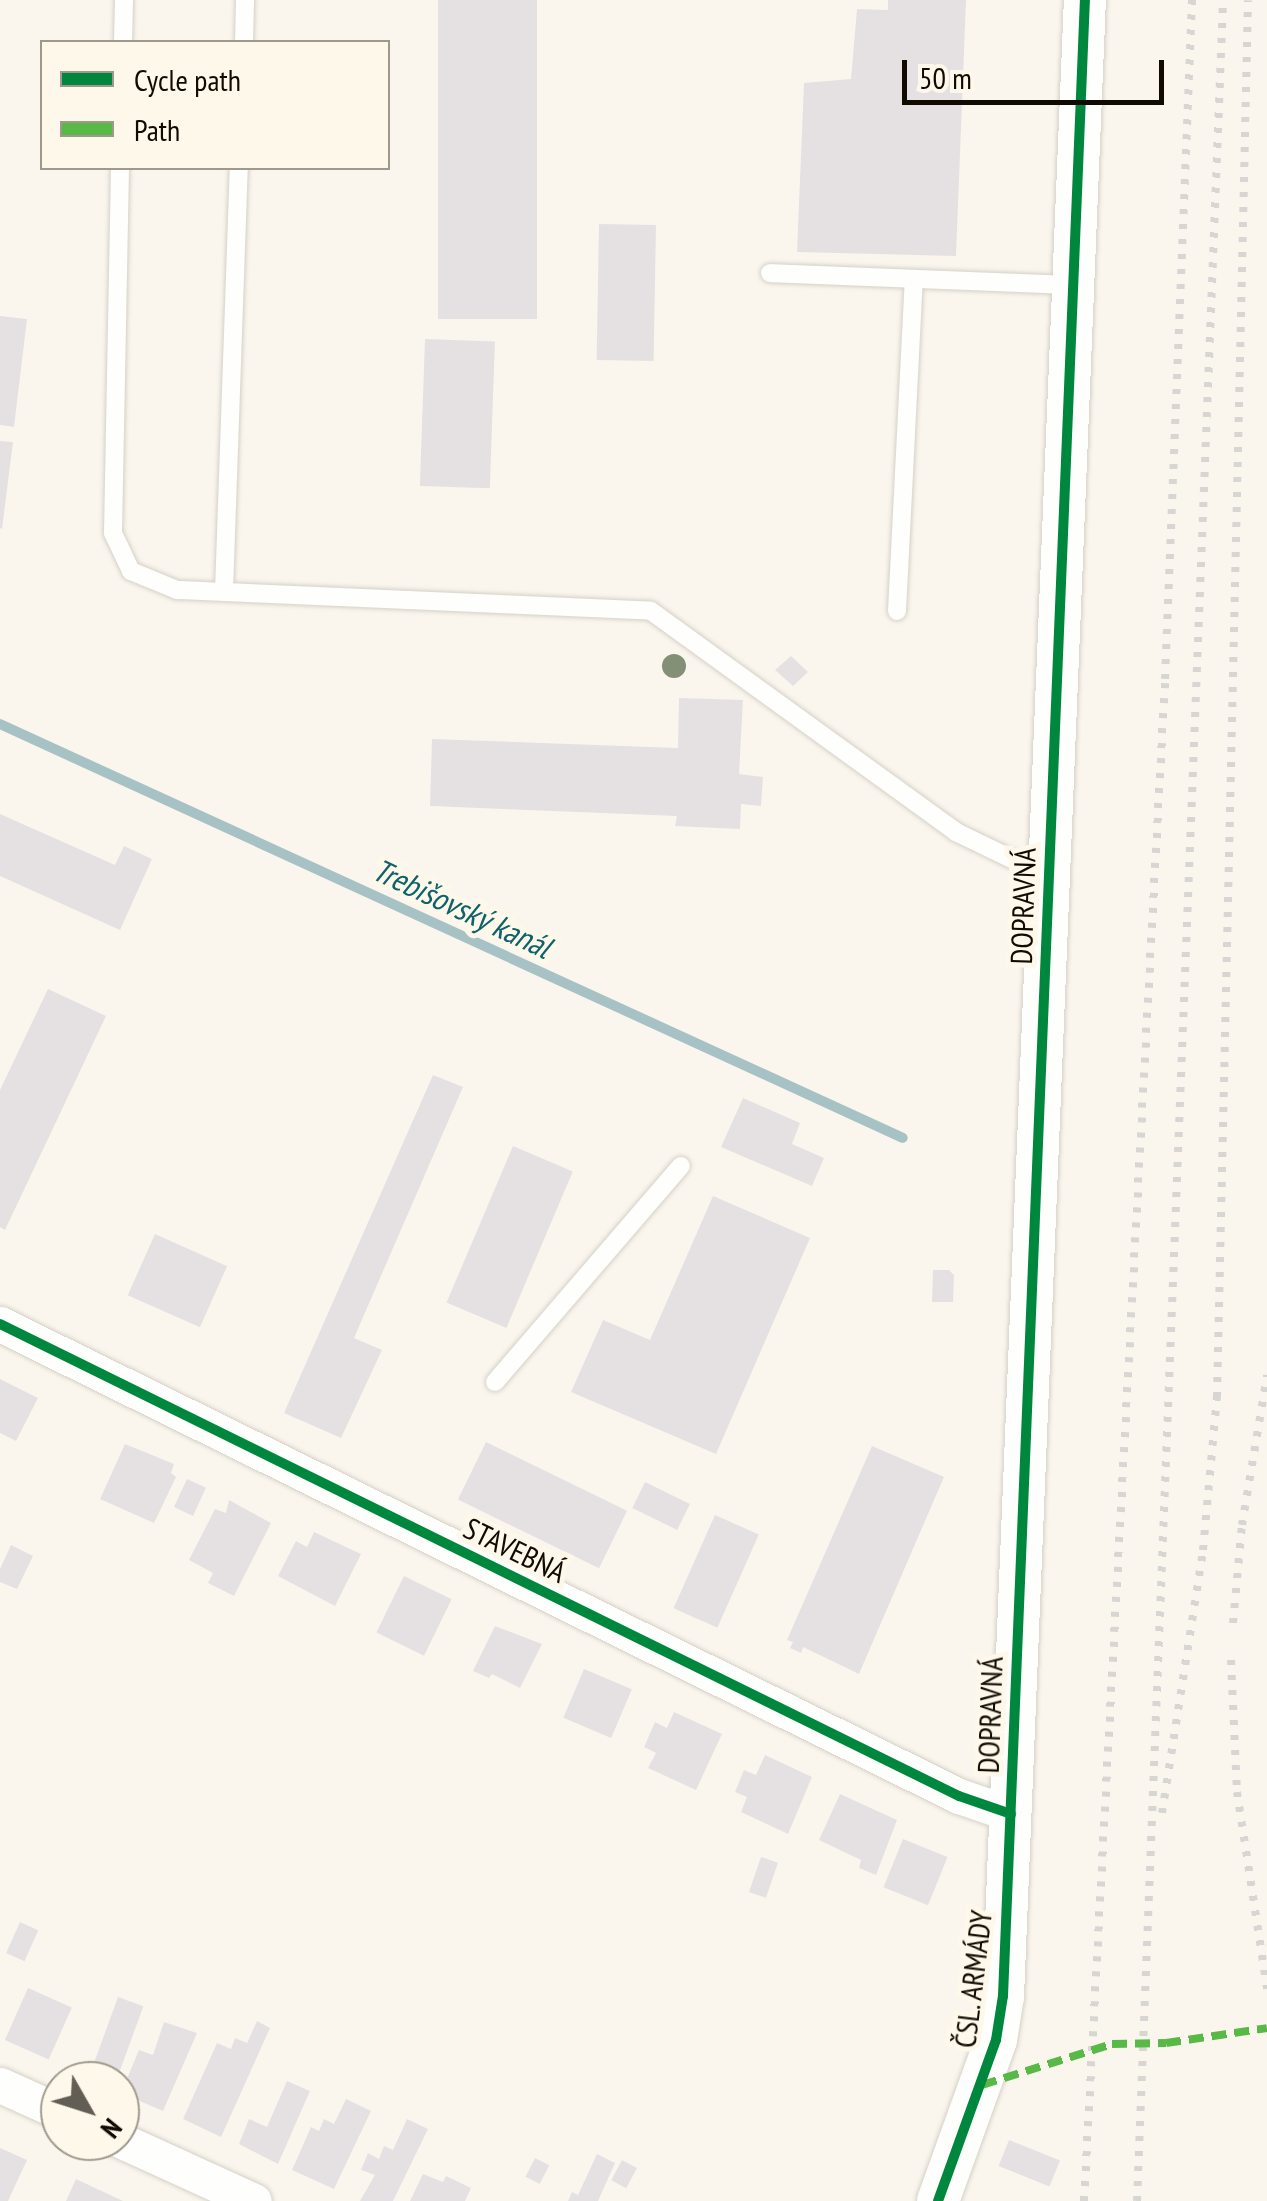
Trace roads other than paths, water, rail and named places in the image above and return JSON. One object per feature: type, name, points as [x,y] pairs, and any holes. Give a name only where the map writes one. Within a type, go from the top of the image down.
[{"type":"street","name":"DOPRAVNÁ","points":[[1011,1814],[1085,0]]},
{"type":"street","name":"STAVEBNÁ","points":[[0,1324],[959,1796],[1011,1814]]},
{"type":"street","name":"ČSL. ARMÁDY","points":[[938,2201],[996,2040],[1011,1814]]},
{"type":"street","points":[[0,2085],[40,2103]]},
{"type":"street","points":[[140,2149],[254,2201]]},
{"type":"lane","points":[[123,40],[124,0]]},
{"type":"lane","points":[[244,40],[245,0]]},
{"type":"lane","points":[[120,170],[113,532],[131,572],[178,590],[651,612],[956,832],[1049,878]]},
{"type":"lane","points":[[224,590],[239,170]]},
{"type":"lane","points":[[770,273],[1074,285]]},
{"type":"lane","points":[[897,611],[914,279]]},
{"type":"lane","points":[[495,1382],[681,1166]]},
{"type":"waterway","name":"Trebišovský kanál","points":[[0,724],[903,1138]]},
{"type":"railway","points":[[1084,2201],[1165,679],[1192,0]]},
{"type":"railway","points":[[1137,2201],[1223,0]]},
{"type":"railway","points":[[1162,1813],[1203,1550],[1217,1397],[1248,0]]},
{"type":"railway","points":[[1233,1623],[1242,1525],[1267,1375]]},
{"type":"railway","points":[[1231,1660],[1237,1792],[1267,1989]]}]
